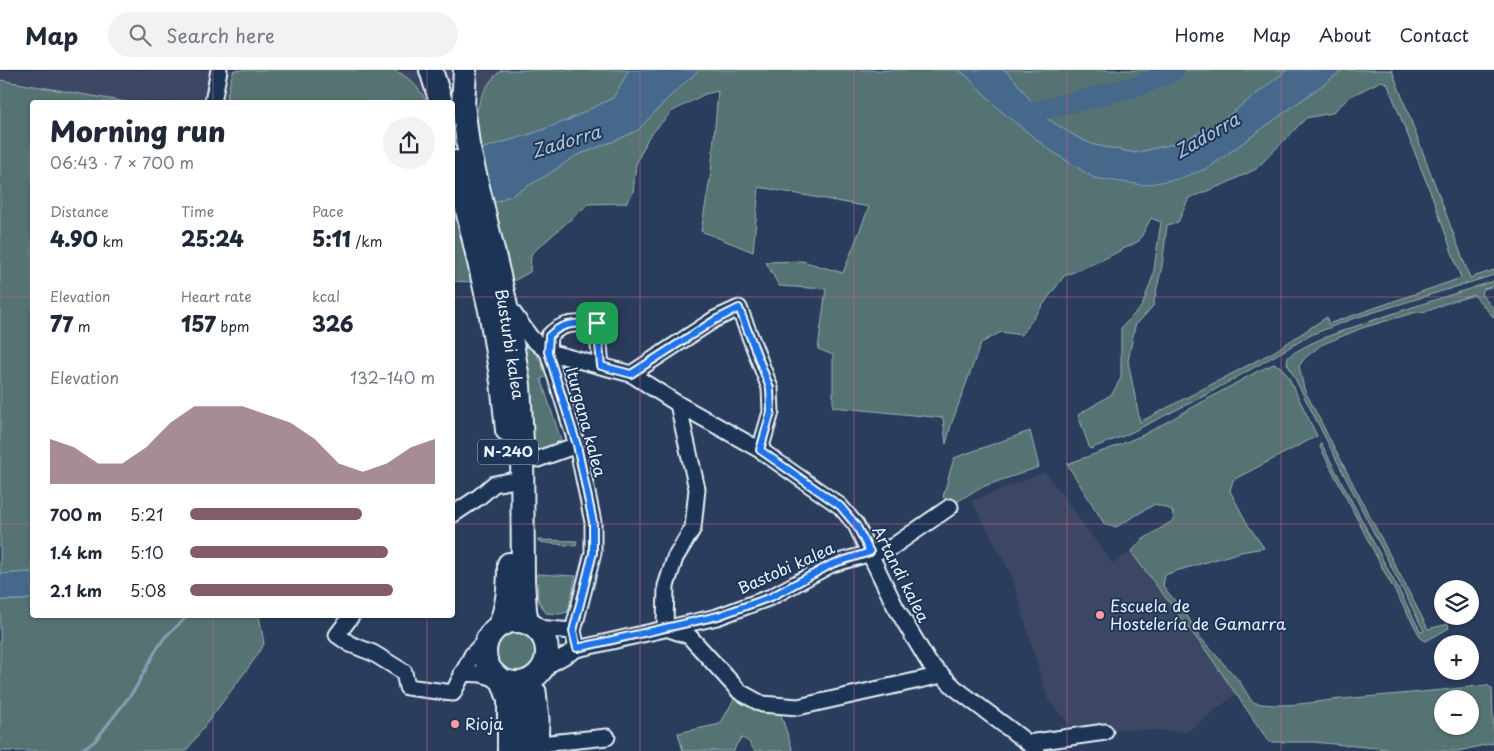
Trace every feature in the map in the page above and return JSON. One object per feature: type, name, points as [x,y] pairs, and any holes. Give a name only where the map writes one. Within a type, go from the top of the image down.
[{"type":"highway","points":[[431,70],[440,100]]},
{"type":"highway","name":"Busturbi kalea","points":[[466,70],[458,147],[491,277],[502,382],[509,593],[504,614],[493,632]]},
{"type":"highway","name":"Busturbi kalea","points":[[491,277],[505,301],[519,385],[522,442],[524,610],[532,625]]},
{"type":"highway","points":[[493,632],[509,621],[518,620],[532,625]]},
{"type":"highway","name":"N-240","points":[[532,625],[543,636],[547,647],[547,658],[534,678],[525,699],[535,748]]},
{"type":"highway","name":"N-240","points":[[493,632],[484,650],[486,661],[491,671],[500,680],[509,699],[509,751]]},
{"type":"highway","points":[[500,680],[516,684],[534,678]]},
{"type":"street","points":[[213,100],[219,70]]},
{"type":"street","name":"Artandi kalea","points":[[505,301],[531,338],[548,352],[631,374],[678,404],[760,450],[840,506],[856,525],[895,606],[929,662],[955,688],[1032,747]]},
{"type":"street","points":[[631,374],[715,320],[739,308],[770,388],[771,412],[760,450]]},
{"type":"street","points":[[548,352],[549,336],[556,329],[567,324],[597,323],[601,366]]},
{"type":"street","name":"Iturgana kalea","points":[[548,352],[577,445],[593,522],[593,553],[573,631],[577,648]]},
{"type":"street","points":[[678,404],[697,489],[693,528],[675,558],[666,586],[665,628],[689,636],[740,692],[762,704],[798,707],[942,675]]},
{"type":"street","points":[[538,459],[577,445]]},
{"type":"street","points":[[455,513],[494,484],[505,482]]},
{"type":"street","name":"Bastobi kalea","points":[[534,678],[577,648],[718,616],[771,597],[832,564],[892,547],[950,507]]},
{"type":"street","points":[[350,618],[336,635],[350,644],[374,652],[404,672],[406,687],[453,693],[472,655],[493,632]]},
{"type":"street","points":[[532,625],[573,631]]},
{"type":"street","points":[[462,672],[481,674],[500,680]]},
{"type":"street","points":[[1032,747],[1105,732]]},
{"type":"street","points":[[535,748],[607,737]]},
{"type":"shaded area","points":[[0,70],[234,70],[226,100],[115,100],[0,80]]},
{"type":"shaded area","points":[[393,70],[502,70],[497,74],[476,122],[481,149],[455,154],[455,100],[426,100],[399,72]]},
{"type":"shaded area","name":"Escuela de Hostelería de Gamarra","points":[[1045,472],[1112,563],[1131,552],[1236,694],[1187,732],[1072,727],[1048,700],[1011,574],[972,501]]},
{"type":"green space","points":[[234,70],[393,70],[404,75],[413,83],[426,100],[226,100]]},
{"type":"green space","points":[[502,70],[629,70],[613,98],[566,121],[481,149],[476,125],[478,107],[487,86]]},
{"type":"green space","points":[[699,70],[958,70],[966,75],[1001,111],[1050,150],[1094,178],[1208,168],[1343,70],[1392,70],[1470,278],[1494,270],[1494,275],[1352,319],[1313,334],[1202,397],[1126,435],[1090,449],[1078,415],[1112,394],[1121,378],[1121,328],[1142,306],[1153,276],[1161,222],[1151,218],[1139,241],[1102,260],[1064,276],[1021,335],[1001,332],[981,343],[946,444],[943,418],[833,407],[833,355],[818,349],[826,289],[779,286],[766,262],[802,261],[843,273],[869,207],[759,187],[753,252],[701,231],[711,173],[718,91],[705,94],[671,112],[648,138],[636,164],[633,193],[626,203],[588,204],[531,254],[530,272],[510,283],[470,271],[471,282],[455,281],[455,205],[472,212],[514,194],[575,156],[637,130]],"holes":[[[1381,81],[1387,83],[1434,201],[1461,278],[1328,324],[1327,317],[1275,351],[1140,422],[1128,361],[1135,326],[1153,306],[1162,266],[1167,225],[1178,222],[1189,198],[1256,169],[1306,118],[1332,113],[1351,96]]]},
{"type":"green space","points":[[1004,70],[1287,70],[1218,124],[1178,143],[1135,153],[1094,145],[1080,139],[1044,117],[1013,78]]},
{"type":"green space","points":[[0,80],[115,100],[30,100],[30,572],[0,574]]},
{"type":"green space","points":[[1494,281],[1494,286],[1484,289],[1481,294],[1494,309],[1494,318],[1474,295],[1428,311],[1413,313],[1362,328],[1321,345],[1305,358],[1299,366],[1304,389],[1428,629],[1448,625],[1449,628],[1426,641],[1421,638],[1386,575],[1320,447],[1321,443],[1421,632],[1424,631],[1287,363],[1288,357],[1305,346],[1333,334]]},
{"type":"green space","points":[[520,332],[542,363],[548,376],[541,379],[561,440],[532,459],[529,395]]},
{"type":"green space","points":[[1274,364],[1281,367],[1288,376],[1317,436],[1233,480],[1230,491],[1248,525],[1264,548],[1241,552],[1165,575],[1163,586],[1188,617],[1198,635],[1240,682],[1252,702],[1273,705],[1296,704],[1434,691],[1434,735],[1479,735],[1479,690],[1441,690],[1487,685],[1492,689],[1494,743],[1458,751],[1396,751],[1313,742],[1269,742],[1209,655],[1131,552],[1142,540],[1174,520],[1172,510],[1155,504],[1116,527],[1105,525],[1067,464],[1145,434],[1256,372]]},
{"type":"green space","points":[[1030,431],[1039,467],[979,488],[952,505],[943,497],[954,458]]},
{"type":"green space","points":[[538,540],[577,541],[576,546],[538,542]]},
{"type":"green space","points":[[537,574],[576,576],[568,612],[559,614],[546,613],[538,600]]},
{"type":"green space","points":[[30,598],[30,618],[260,618],[264,644],[186,751],[0,751],[0,600]]},
{"type":"green space","points":[[513,631],[521,631],[532,637],[538,652],[532,667],[521,673],[513,673],[502,667],[496,656],[496,648],[502,637]]},
{"type":"green space","points":[[736,696],[780,712],[793,751],[755,751],[748,741],[742,738],[734,751],[683,751],[678,733],[720,724]]},
{"type":"water","name":"Zadorra","points":[[629,70],[699,70],[669,97],[638,130],[575,156],[514,194],[472,212],[455,205],[455,154],[481,149],[531,134],[566,121],[613,98]]},
{"type":"water","name":"Zadorra","points":[[958,70],[1004,70],[1013,78],[1044,117],[1080,139],[1094,145],[1135,153],[1178,143],[1218,124],[1287,70],[1343,70],[1208,168],[1178,179],[1143,185],[1094,178],[1050,150],[1001,111],[966,75]]},
{"type":"water","points":[[30,572],[30,598],[0,600],[0,574]]},
{"type":"waterway","points":[[1025,114],[1141,85],[1175,70]]},
{"type":"waterway","points":[[79,751],[95,741],[135,689],[165,637],[186,618]]},
{"type":"place","name":"Escuela de Hostelería de Gamarra","points":[[1100,615]]},
{"type":"place","name":"Rioja","points":[[455,724]]},
{"type":"route","points":[[739,308],[770,388],[771,412],[760,450],[840,506],[856,525],[870,552],[832,564],[771,597],[718,616],[577,648],[573,631],[593,553],[593,522],[577,445],[548,352],[549,336],[556,329],[567,324],[597,323],[601,366],[631,374],[715,320],[739,308]]}]
